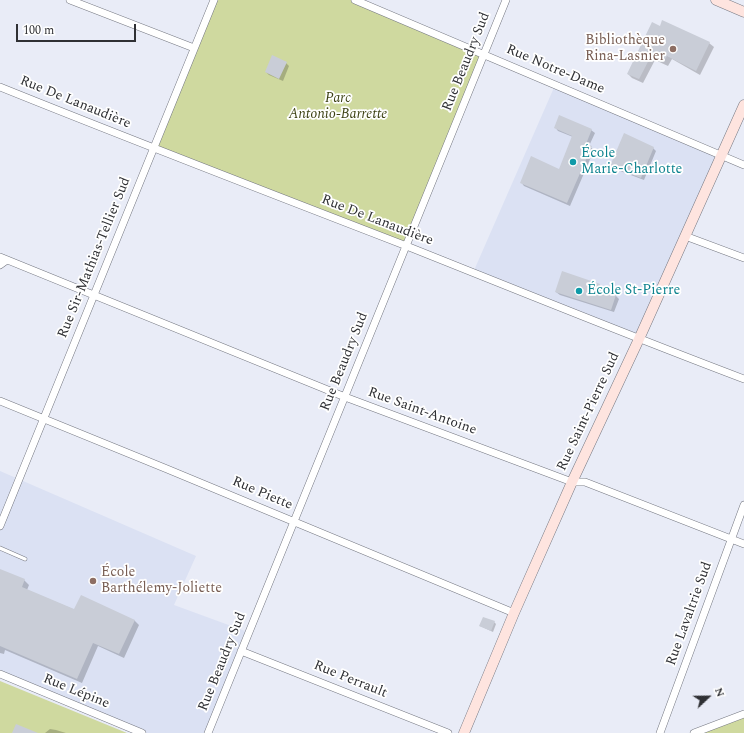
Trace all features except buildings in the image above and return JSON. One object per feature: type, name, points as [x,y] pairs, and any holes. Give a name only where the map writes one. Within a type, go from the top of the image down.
[{"type":"street","points":[[70,0],[194,48]]},
{"type":"street","name":"Rue Sir-Mathias-Tellier Sud","points":[[0,526],[214,0]]},
{"type":"street","name":"Rue Notre-Dame","points":[[355,0],[744,165]]},
{"type":"street","name":"Rue Beaudry Sud","points":[[208,733],[506,0]]},
{"type":"street","points":[[716,0],[744,12]]},
{"type":"street","name":"Rue De Lanaudière","points":[[0,87],[744,379]]},
{"type":"street","name":"Rue Saint-Pierre Sud","points":[[464,733],[514,613],[572,482],[639,339],[744,105]]},
{"type":"street","points":[[685,236],[744,258]]},
{"type":"street","name":"Rue Saint-Antoine","points":[[0,257],[344,397],[572,482],[585,482],[744,544]]},
{"type":"street","points":[[0,265],[7,260]]},
{"type":"street","name":"Rue Piette","points":[[0,401],[514,613]]},
{"type":"street","name":"Rue Lavaltrie Sud","points":[[660,733],[744,505]]},
{"type":"street","name":"Rue Perrault","points":[[241,650],[448,733]]},
{"type":"street","name":"Rue Lépine","points":[[0,674],[142,733]]},
{"type":"street","points":[[694,733],[744,714]]},
{"type":"lane","points":[[0,548],[25,559]]},
{"type":"shaded area","points":[[556,83],[721,155],[639,339],[472,275]]},
{"type":"shaded area","name":"École Barthélemy-Joliette","points":[[0,471],[196,556],[174,605],[245,631],[207,733],[142,733],[0,674]]},
{"type":"green space","name":"Parc Antonio-Barrette","points":[[214,0],[355,0],[485,54],[406,246],[153,148]]},
{"type":"green space","points":[[0,681],[127,733],[0,733]]},
{"type":"green space","points":[[744,714],[744,733],[694,733]]},
{"type":"place","name":"Bibliothèque Rina-Lasnier","points":[[673,49]]},
{"type":"place","name":"École Marie-Charlotte","points":[[573,162]]},
{"type":"place","name":"École St-Pierre","points":[[579,291]]},
{"type":"place","name":"École Barthélemy-Joliette","points":[[93,581]]}]
